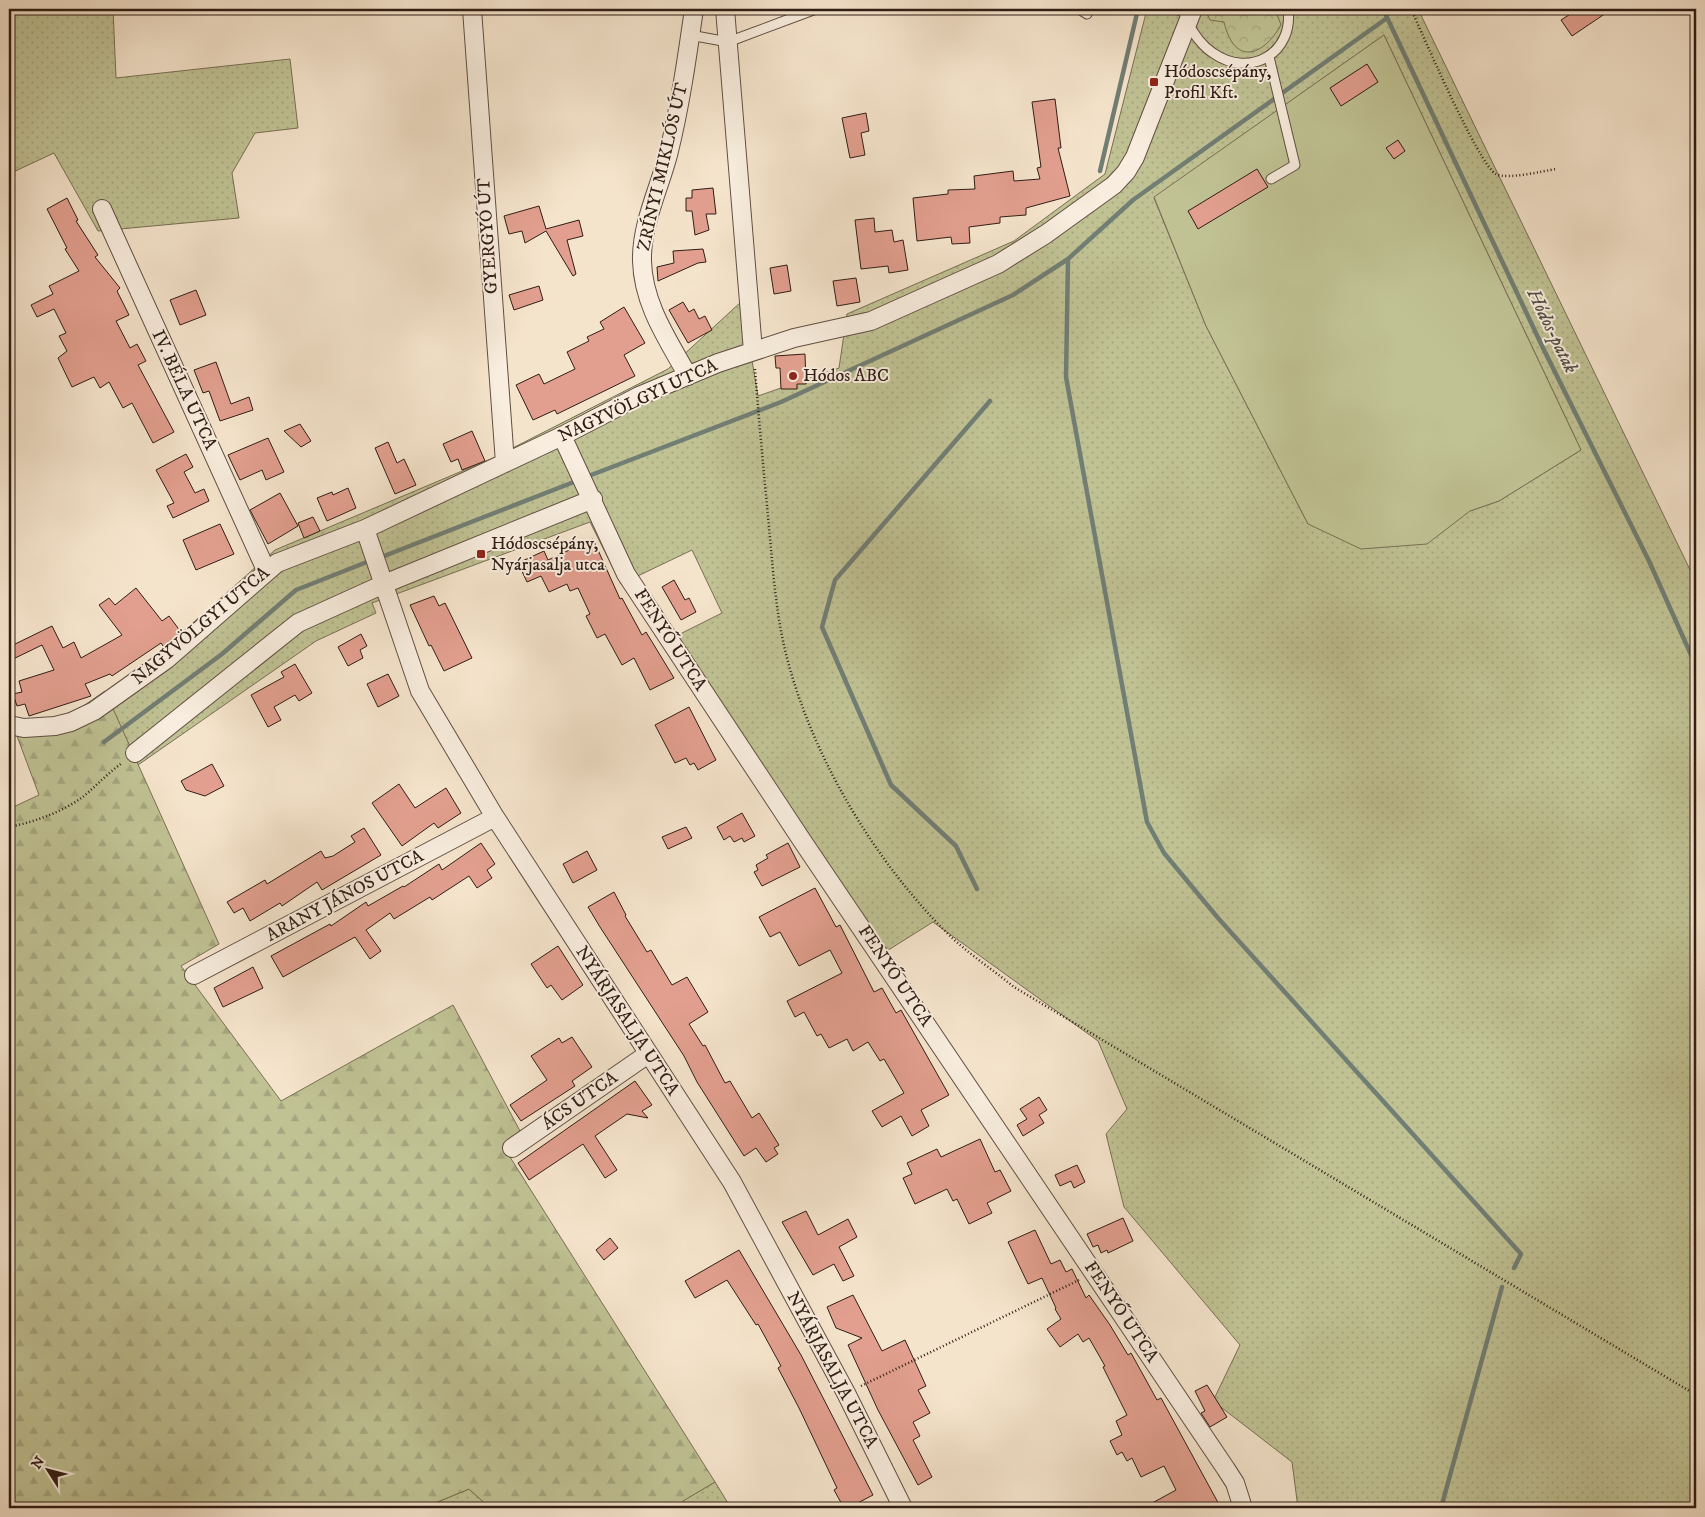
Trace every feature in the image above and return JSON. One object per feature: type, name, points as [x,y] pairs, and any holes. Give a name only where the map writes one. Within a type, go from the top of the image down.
[{"type":"street","name":"GYERGYÓ ÚT","points":[[472,9],[505,463]]},
{"type":"street","name":"ZRÍNYI MIKLÓS ÚT","points":[[688,376],[655,317],[648,298],[642,260],[650,206],[668,155],[694,9]]},
{"type":"street","points":[[725,9],[753,351]]},
{"type":"street","name":"NAGYVÖLGYI UTCA","points":[[9,725],[24,728],[55,726],[71,722],[94,711],[167,659],[266,570],[277,563],[365,529],[562,436],[639,396],[753,351],[794,338],[872,320],[998,264],[1046,234],[1114,185],[1126,172],[1135,157],[1187,14]]},
{"type":"street","name":"IV. BÉLA UTCA","points":[[102,209],[266,570]]},
{"type":"street","name":"FENYŐ UTCA","points":[[562,436],[626,574],[801,839],[1226,1469],[1235,1483],[1242,1508]]},
{"type":"street","points":[[135,753],[298,623],[381,576],[586,485]]},
{"type":"street","name":"NYÁRJASALJA UTCA","points":[[365,529],[420,691],[495,817],[732,1182],[846,1393],[903,1508]]},
{"type":"street","name":"ARANY JÁNOS UTCA","points":[[194,975],[495,817]]},
{"type":"street","name":"ÁCS UTCA","points":[[512,1148],[648,1054]]},
{"type":"lane","points":[[690,35],[728,42],[816,9]]},
{"type":"lane","points":[[1079,9],[1088,14]]},
{"type":"lane","points":[[1187,14],[1205,46],[1222,58],[1245,63],[1269,57],[1284,41],[1288,32],[1288,9]]},
{"type":"lane","points":[[1269,57],[1296,165],[1271,178]]},
{"type":"path","points":[[1411,9],[1469,133],[1491,170],[1497,175],[1506,176],[1556,169]]},
{"type":"path","points":[[753,351],[774,579],[787,657],[801,702],[817,743],[864,830],[900,878],[950,936],[1014,987],[1696,1395]]},
{"type":"path","points":[[9,827],[30,823],[68,806],[84,796],[107,774],[135,753]]},
{"type":"path","points":[[846,1393],[1094,1272]]},
{"type":"green space","points":[[9,9],[113,9],[116,78],[290,59],[298,128],[255,133],[232,173],[239,218],[98,231],[54,153],[9,174]]},
{"type":"green space","points":[[1147,9],[1418,9],[1696,582],[1696,1508],[1298,1508],[1292,1462],[1213,1401],[1240,1345],[1124,1207],[1106,1134],[1127,1109],[1098,1041],[933,922],[874,959],[664,642],[722,613],[692,550],[621,584],[590,522],[372,603],[376,613],[316,641],[138,765],[105,692],[151,660],[275,550],[493,458],[668,369],[742,301],[758,396],[839,368],[847,314],[1014,241],[1105,174]],"holes":[[[1384,35],[1581,450],[1499,501],[1470,511],[1308,524],[1206,326],[1154,198]]]},
{"type":"green space","points":[[1205,9],[1275,9],[1281,25],[1274,36],[1257,50],[1241,51],[1234,45],[1224,22],[1210,20]]},
{"type":"green space","points":[[1384,35],[1581,450],[1499,501],[1470,511],[1427,544],[1361,549],[1308,524],[1206,326],[1154,197]]},
{"type":"green space","points":[[105,691],[219,944],[181,966],[281,1101],[453,1005],[520,1131],[503,1146],[715,1482],[683,1501],[686,1508],[490,1508],[469,1489],[423,1508],[9,1508],[9,809],[39,795],[11,720],[52,719],[79,709]]},
{"type":"green space","points":[[715,1482],[731,1508],[686,1508],[682,1501]]},
{"type":"green space","points":[[469,1489],[490,1508],[423,1508]]},
{"type":"building","points":[[1578,9],[1612,9],[1572,36],[1561,20]]},
{"type":"building","points":[[1367,64],[1378,82],[1341,106],[1330,88]]},
{"type":"building","points":[[1055,99],[1061,148],[1058,148],[1070,196],[1026,208],[1026,215],[1000,217],[1000,223],[969,227],[970,243],[952,244],[951,237],[917,241],[913,198],[948,194],[948,190],[975,189],[974,176],[1013,171],[1014,181],[1040,179],[1037,168],[1041,167],[1032,102]]},
{"type":"building","points":[[866,113],[869,131],[861,133],[865,155],[850,158],[842,118]]},
{"type":"building","points":[[1398,140],[1405,151],[1394,159],[1386,148]]},
{"type":"building","points":[[1257,169],[1268,187],[1198,229],[1188,211]]},
{"type":"building","points":[[713,188],[716,214],[706,214],[709,230],[695,235],[692,211],[686,211],[686,198],[692,198],[692,190]]},
{"type":"building","points":[[67,198],[78,220],[76,221],[98,255],[95,257],[120,288],[117,291],[129,315],[116,321],[130,348],[137,344],[146,361],[138,365],[174,432],[153,443],[132,403],[123,408],[109,382],[100,388],[94,377],[72,387],[58,358],[67,351],[59,336],[66,333],[54,309],[37,317],[31,305],[53,294],[49,286],[79,271],[65,249],[67,248],[47,209]]},
{"type":"building","points":[[539,206],[546,229],[579,220],[583,236],[567,240],[576,274],[573,276],[546,231],[525,243],[522,231],[509,234],[504,216]]},
{"type":"building","points":[[874,218],[875,232],[892,230],[894,242],[903,240],[908,270],[889,273],[888,266],[861,269],[855,220]]},
{"type":"building","points":[[703,249],[706,262],[698,263],[658,281],[657,267],[674,263],[673,251]]},
{"type":"building","points":[[787,265],[791,291],[774,294],[770,268]]},
{"type":"building","points":[[856,278],[860,302],[837,306],[833,281]]},
{"type":"building","points":[[539,286],[543,300],[514,310],[509,295]]},
{"type":"building","points":[[196,290],[206,315],[180,325],[170,300]]},
{"type":"building","points":[[683,302],[689,312],[694,309],[699,319],[705,316],[712,330],[688,343],[669,310]]},
{"type":"building","points":[[624,307],[645,343],[624,355],[635,376],[557,414],[555,410],[533,420],[516,385],[539,374],[544,384],[575,369],[567,352],[589,341],[587,337],[604,329],[600,322]]},
{"type":"building","name":"Hódos ABC","points":[[805,354],[806,384],[797,384],[797,389],[781,389],[780,368],[776,368],[775,356]]},
{"type":"building","points":[[216,362],[231,404],[249,397],[253,410],[220,421],[209,391],[203,393],[194,370]]},
{"type":"building","points":[[300,424],[311,441],[301,447],[284,431]]},
{"type":"building","points":[[472,431],[485,461],[462,470],[458,459],[451,462],[443,444]]},
{"type":"building","points":[[268,438],[284,472],[266,480],[262,470],[240,480],[228,455]]},
{"type":"building","points":[[388,442],[397,463],[404,459],[416,485],[395,494],[375,448]]},
{"type":"building","points":[[186,454],[193,467],[184,472],[195,493],[204,489],[209,501],[173,518],[167,506],[174,503],[156,470]]},
{"type":"building","points":[[348,488],[356,508],[327,521],[317,498],[332,492],[333,495]]},
{"type":"building","points":[[280,493],[298,526],[268,544],[250,510]]},
{"type":"building","points":[[313,517],[320,531],[304,538],[298,523]]},
{"type":"building","points":[[220,524],[234,554],[196,570],[183,540]]},
{"type":"building","points":[[593,539],[620,599],[622,598],[642,635],[646,632],[674,678],[650,690],[634,658],[622,665],[605,634],[597,638],[586,616],[590,614],[578,588],[570,591],[567,584],[549,592],[541,576],[527,582],[518,563],[544,551],[548,560]]},
{"type":"building","points":[[674,580],[685,600],[689,598],[696,612],[681,620],[662,587]]},
{"type":"building","points":[[136,588],[162,621],[169,616],[181,632],[163,646],[161,643],[112,676],[110,674],[85,684],[91,696],[29,716],[25,704],[17,706],[13,694],[22,692],[19,681],[54,670],[42,645],[9,661],[9,647],[52,626],[63,648],[74,642],[81,658],[122,635],[99,605],[109,598],[115,605]]},
{"type":"building","points":[[434,596],[439,606],[445,603],[472,658],[444,671],[431,645],[429,646],[410,605]]},
{"type":"building","points":[[361,634],[367,646],[360,650],[363,658],[348,666],[338,647]]},
{"type":"building","points":[[295,664],[312,693],[299,701],[295,695],[274,707],[281,720],[268,727],[251,695],[284,677],[281,672]]},
{"type":"building","points":[[388,674],[399,696],[378,707],[367,684]]},
{"type":"building","points":[[689,707],[716,760],[698,770],[694,763],[690,765],[686,758],[675,763],[655,725]]},
{"type":"building","points":[[212,764],[224,786],[205,796],[186,790],[181,781]]},
{"type":"building","points":[[399,784],[415,808],[446,788],[461,813],[438,828],[434,823],[402,846],[372,803]]},
{"type":"building","points":[[742,813],[755,836],[744,842],[742,838],[734,842],[730,836],[724,840],[717,827]]},
{"type":"building","points":[[686,827],[692,838],[668,849],[662,837]]},
{"type":"building","points":[[364,828],[381,855],[322,890],[317,882],[282,906],[280,903],[250,921],[243,908],[234,913],[227,902],[265,880],[267,884],[321,851],[325,858],[333,856],[355,842],[351,836]]},
{"type":"building","points":[[481,843],[495,864],[487,870],[492,878],[477,888],[469,876],[432,900],[430,897],[394,919],[390,913],[366,930],[381,951],[370,959],[355,937],[283,977],[271,956],[330,924],[331,926],[366,902],[368,906],[404,887],[439,864],[442,870]]},
{"type":"building","points":[[788,843],[800,867],[762,886],[754,872],[758,870],[756,865],[768,858],[766,855]]},
{"type":"building","points":[[587,851],[597,870],[573,883],[563,864]]},
{"type":"building","points":[[815,888],[836,927],[840,925],[874,992],[882,988],[896,1013],[901,1010],[949,1095],[921,1110],[929,1126],[912,1136],[901,1116],[882,1127],[872,1111],[904,1093],[884,1059],[880,1061],[868,1042],[853,1051],[847,1039],[829,1048],[821,1034],[817,1036],[804,1012],[795,1017],[787,1001],[842,973],[830,950],[799,966],[780,932],[770,937],[759,917]]},
{"type":"building","points":[[614,892],[625,916],[647,952],[651,950],[672,985],[687,977],[708,1012],[689,1024],[703,1046],[705,1045],[725,1083],[730,1081],[752,1118],[759,1113],[779,1145],[774,1148],[778,1154],[766,1162],[756,1148],[744,1156],[697,1082],[684,1056],[588,907]]},
{"type":"building","points":[[558,946],[583,985],[562,1000],[551,985],[547,988],[531,964]]},
{"type":"building","points":[[253,967],[263,988],[223,1007],[214,988]]},
{"type":"building","points":[[572,1037],[592,1067],[572,1081],[575,1086],[521,1121],[510,1105],[547,1080],[531,1056],[559,1038],[562,1043]]},
{"type":"building","points":[[635,1081],[652,1105],[642,1111],[648,1118],[627,1114],[595,1136],[617,1170],[605,1178],[583,1144],[529,1180],[518,1163]]},
{"type":"building","points":[[1039,1097],[1047,1110],[1039,1115],[1044,1123],[1023,1136],[1017,1125],[1027,1119],[1020,1109]]},
{"type":"building","points":[[980,1139],[995,1172],[1000,1170],[1011,1191],[987,1203],[992,1213],[969,1224],[957,1199],[953,1201],[947,1189],[915,1204],[903,1178],[912,1174],[907,1163],[937,1149],[941,1157]]},
{"type":"building","points":[[1077,1165],[1085,1182],[1074,1188],[1071,1181],[1060,1186],[1055,1175]]},
{"type":"building","points":[[806,1211],[818,1235],[848,1219],[857,1237],[839,1247],[854,1276],[843,1281],[834,1264],[813,1275],[782,1222]]},
{"type":"building","points":[[1123,1218],[1133,1241],[1108,1253],[1107,1250],[1101,1253],[1098,1245],[1093,1247],[1087,1234]]},
{"type":"building","points":[[1035,1230],[1051,1264],[1060,1260],[1066,1272],[1072,1269],[1086,1298],[1089,1295],[1128,1355],[1131,1353],[1157,1400],[1161,1398],[1221,1508],[1143,1508],[1176,1490],[1164,1466],[1141,1477],[1132,1458],[1127,1461],[1122,1452],[1117,1455],[1110,1441],[1122,1435],[1116,1421],[1127,1415],[1103,1367],[1105,1366],[1089,1338],[1083,1342],[1078,1334],[1060,1347],[1047,1329],[1061,1319],[1042,1278],[1028,1284],[1008,1242]]},
{"type":"building","points":[[610,1238],[618,1248],[604,1260],[596,1250]]},
{"type":"building","points":[[739,1250],[801,1355],[873,1495],[848,1508],[844,1508],[834,1490],[837,1488],[778,1368],[781,1366],[758,1324],[756,1325],[727,1280],[695,1298],[685,1281]]},
{"type":"building","points":[[853,1295],[882,1351],[905,1340],[926,1386],[918,1390],[930,1413],[913,1422],[920,1436],[913,1440],[932,1477],[918,1485],[878,1410],[848,1345],[862,1338],[836,1328],[827,1307]]},
{"type":"building","points":[[1207,1385],[1227,1417],[1210,1427],[1201,1413],[1205,1411],[1195,1391]]},
{"type":"waterway","points":[[1100,171],[1138,9]]},
{"type":"waterway","name":"Hódos-patak","points":[[1383,9],[1543,348],[1649,561],[1696,666]]},
{"type":"waterway","points":[[586,477],[781,402],[1013,295],[1068,259],[1133,200],[1387,18]]},
{"type":"waterway","points":[[1068,259],[1066,377],[1147,822],[1164,853],[1218,918],[1521,1254],[1514,1268]]},
{"type":"waterway","points":[[977,889],[956,846],[891,785],[822,627],[835,580],[990,401]]},
{"type":"waterway","points":[[379,558],[579,480]]},
{"type":"waterway","points":[[104,742],[222,654],[296,590],[372,560]]},
{"type":"waterway","points":[[1441,1508],[1502,1287]]},
{"type":"place","name":"Hódoscsépány, Profil Kft.","points":[[1154,82]]},
{"type":"place","name":"Hódos ABC","points":[[793,376]]},
{"type":"place","name":"Hódoscsépány, Nyárjasalja utca","points":[[481,554]]}]
